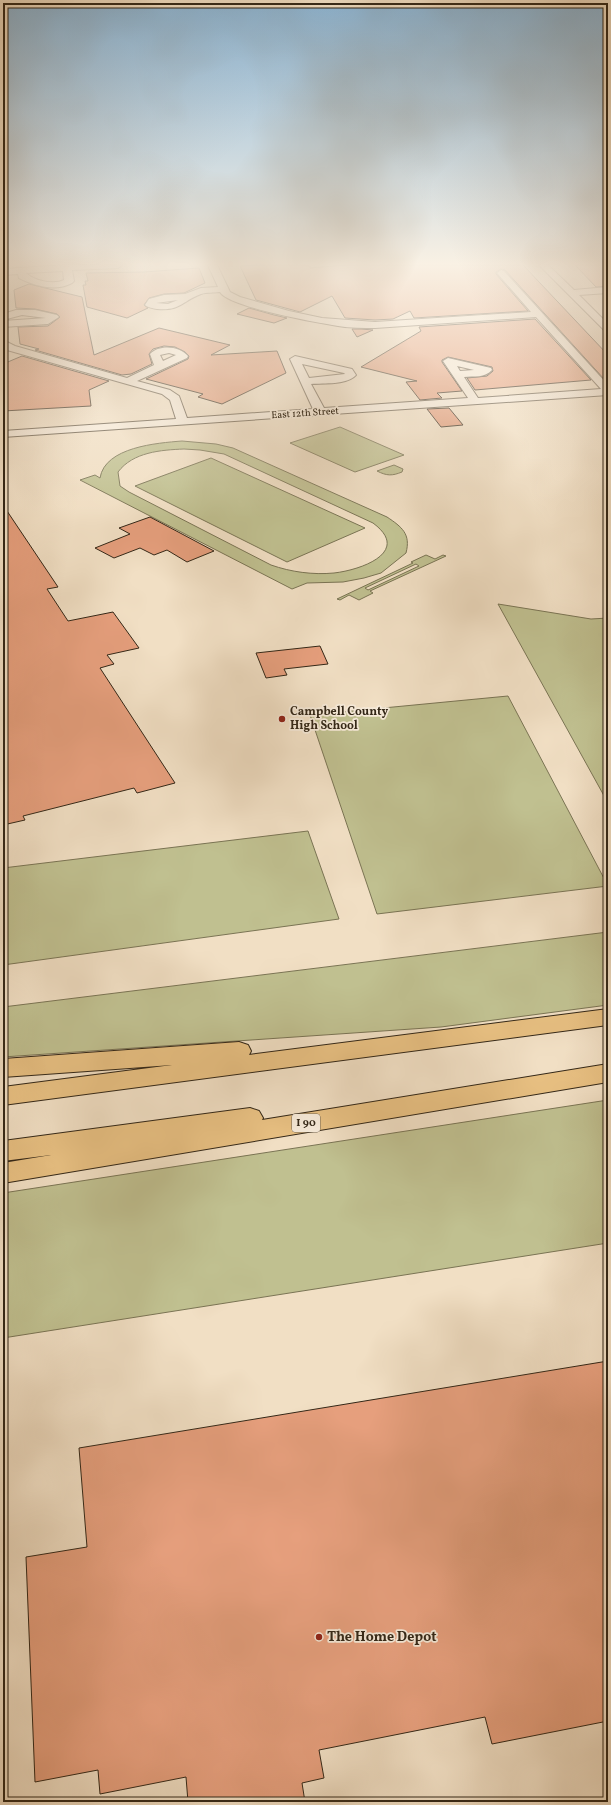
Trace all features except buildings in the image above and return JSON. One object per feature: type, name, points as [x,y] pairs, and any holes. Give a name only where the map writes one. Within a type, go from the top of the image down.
[{"type":"highway","points":[[3,1068],[236,1052],[608,1017]]},
{"type":"highway","points":[[3,1096],[545,1024]]},
{"type":"highway","name":"I 90","points":[[3,1151],[608,1069]]},
{"type":"highway","name":"I 90","points":[[3,1173],[608,1074]]},
{"type":"street","points":[[15,349],[166,392],[175,398],[182,421]]},
{"type":"street","points":[[571,349],[608,391]]},
{"type":"street","points":[[128,381],[159,366]]},
{"type":"street","points":[[457,374],[475,401]]},
{"type":"street","points":[[305,381],[320,412]]},
{"type":"street","name":"East 12th Street","points":[[3,434],[608,391]]},
{"type":"green space","points":[[340,427],[404,455],[355,472],[290,443]]},
{"type":"green space","points":[[182,441],[216,444],[233,448],[387,517],[397,524],[404,532],[407,541],[406,553],[381,573],[343,582],[307,583],[292,589],[80,480],[95,475],[100,478],[104,468],[111,459],[122,453],[146,445]],"holes":[[[166,450],[200,450],[224,454],[373,523],[384,533],[387,543],[385,551],[378,558],[368,564],[345,571],[318,574],[286,569],[271,565],[120,486],[118,472],[124,465],[139,456]]]},
{"type":"green space","points":[[211,458],[365,528],[287,562],[135,486]]},
{"type":"green space","points":[[394,465],[403,469],[402,472],[390,475],[377,471]]},
{"type":"green space","points":[[426,555],[435,559],[443,555],[446,556],[370,591],[373,593],[359,600],[349,595],[340,600],[337,599],[413,563],[411,562]],"holes":[[[416,564],[419,566],[368,590],[365,588]]]},
{"type":"green space","points":[[498,604],[591,619],[608,618],[608,803]]},
{"type":"green space","points":[[508,696],[608,886],[377,914],[310,715]]},
{"type":"green space","points":[[308,831],[339,919],[3,965],[3,868]]},
{"type":"green space","points":[[608,932],[608,1005],[441,1027],[3,1057],[3,1007]]},
{"type":"green space","points":[[608,1100],[608,1243],[3,1338],[3,1193]]},
{"type":"place","name":"Campbell County High School","points":[[282,719]]},
{"type":"place","name":"The Home Depot","points":[[319,1637]]}]
